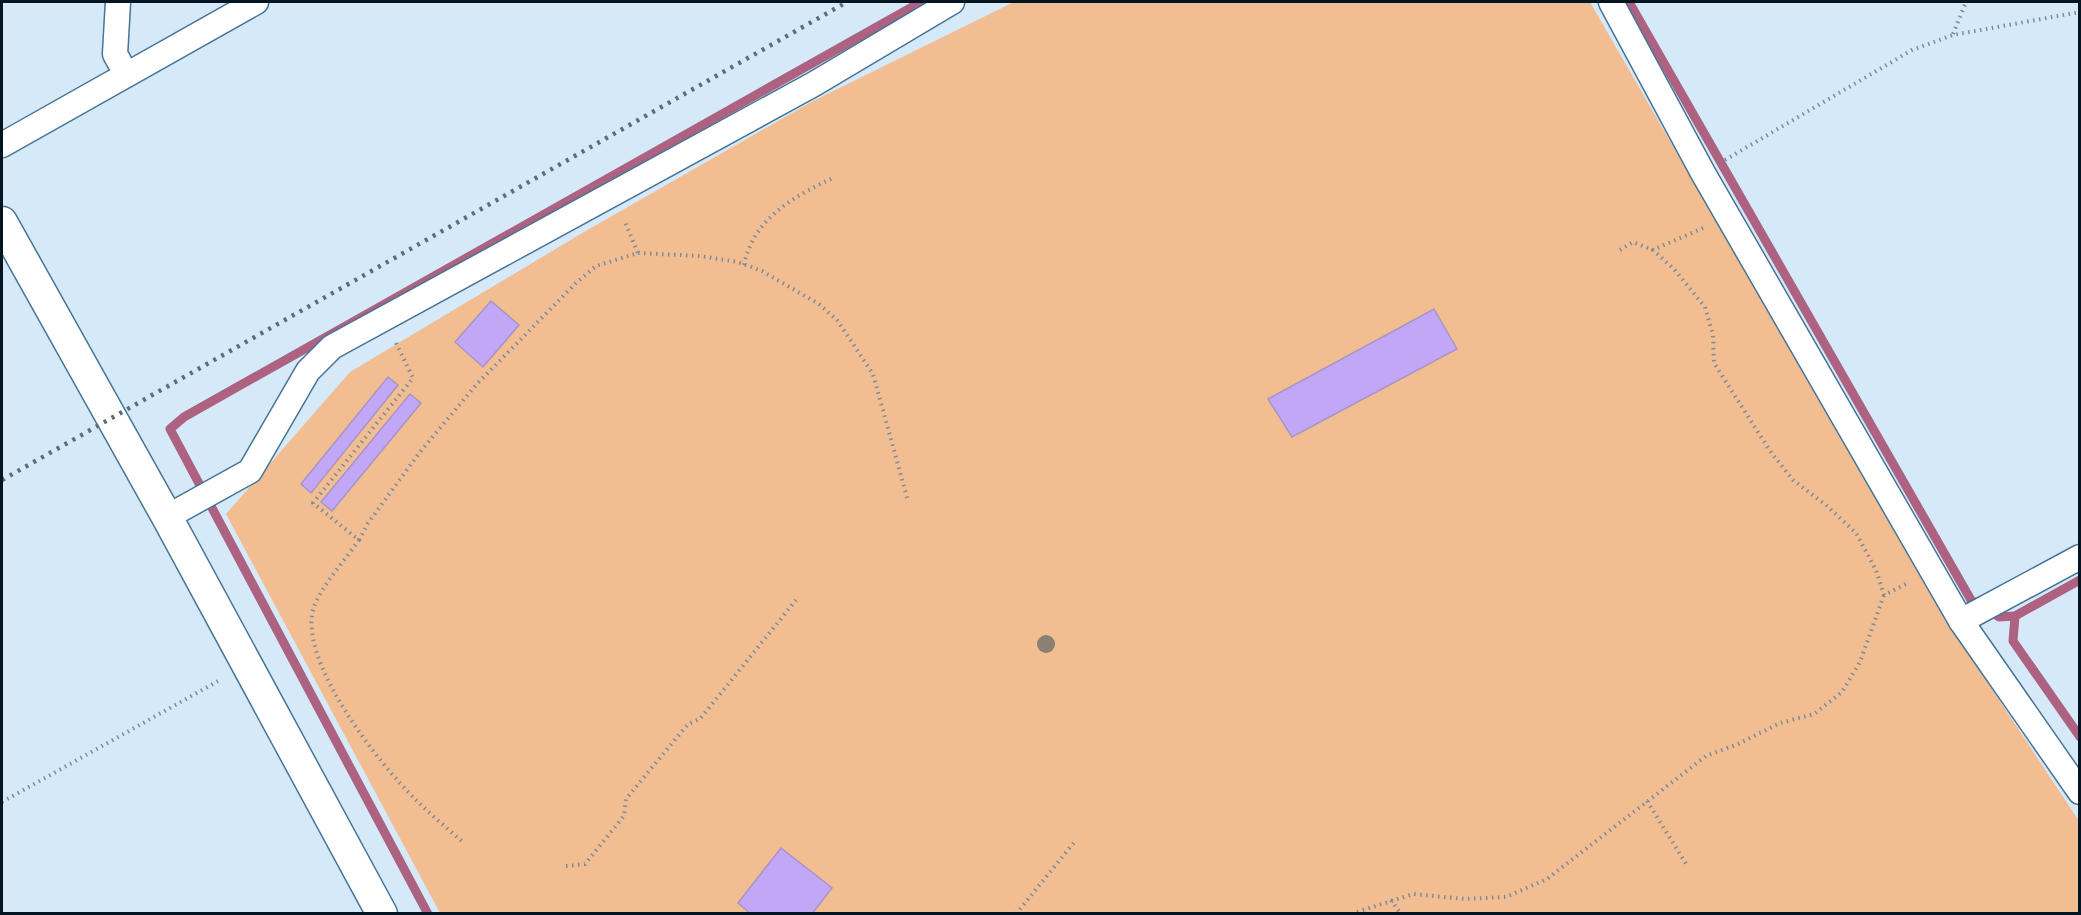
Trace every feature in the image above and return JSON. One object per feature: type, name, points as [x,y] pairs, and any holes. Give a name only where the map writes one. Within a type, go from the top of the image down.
[{"type":"street","points":[[118,2],[114,54],[126,74]]},
{"type":"street","points":[[2,145],[256,2]]},
{"type":"street","points":[[167,517],[250,471],[308,371],[332,346],[613,191],[814,84],[952,2]]},
{"type":"street","points":[[1611,2],[1703,173],[1933,570],[1968,618],[2079,792]]},
{"type":"street","points":[[2,222],[167,517],[382,914]]},
{"type":"street","points":[[1968,618],[2079,557]]},
{"type":"path","points":[[1953,35],[1966,2]]},
{"type":"path","points":[[1703,173],[1912,50],[1953,35],[2079,12]]},
{"type":"path","points":[[744,265],[747,253],[771,215],[805,191],[833,178]]},
{"type":"path","points":[[613,191],[638,253]]},
{"type":"path","points":[[1653,250],[1729,217]]},
{"type":"path","points":[[1357,912],[1413,894],[1465,898],[1506,897],[1546,879],[1706,756],[1780,723],[1814,714],[1842,692],[1860,662],[1884,595],[1876,570],[1856,533],[1826,505],[1793,480],[1770,451],[1714,363],[1713,335],[1705,307],[1674,269],[1653,250],[1633,242],[1620,250]]},
{"type":"path","points":[[464,843],[415,799],[378,757],[322,669],[312,643],[315,605],[368,523],[420,452],[476,385],[576,283],[596,266],[638,253],[700,255],[762,271],[819,304],[837,320],[873,374],[908,501]]},
{"type":"path","points":[[359,540],[313,503],[413,378],[384,319]]},
{"type":"path","points":[[1884,595],[1933,570]]},
{"type":"path","points":[[566,866],[585,864],[624,816],[626,799],[688,724],[700,718],[796,600]]},
{"type":"path","points":[[2,802],[247,665]]},
{"type":"path","points":[[1647,801],[1688,867]]},
{"type":"path","points":[[1016,914],[1076,840]]},
{"type":"path","points":[[1391,900],[1401,914]]},
{"type":"shaded area","points":[[1014,2],[1590,2],[1937,606],[2079,821],[2079,913],[440,913],[226,514],[350,372],[584,232],[813,101]]},
{"type":"building","points":[[491,301],[519,325],[483,367],[455,342]]},
{"type":"building","points":[[1434,309],[1457,349],[1292,437],[1268,399]]},
{"type":"building","points":[[388,377],[398,385],[311,493],[301,484]]},
{"type":"building","points":[[410,394],[421,403],[332,511],[321,502]]},
{"type":"building","points":[[781,848],[832,888],[812,914],[751,914],[738,903]]},
{"type":"waterway","points":[[428,914],[170,429],[184,417],[921,2]]},
{"type":"waterway","points":[[1629,2],[1971,600],[1999,617],[2015,616]]},
{"type":"waterway","points":[[2080,580],[2015,616],[2013,641],[2080,737]]},
{"type":"railway","points":[[2,480],[847,2]]}]
